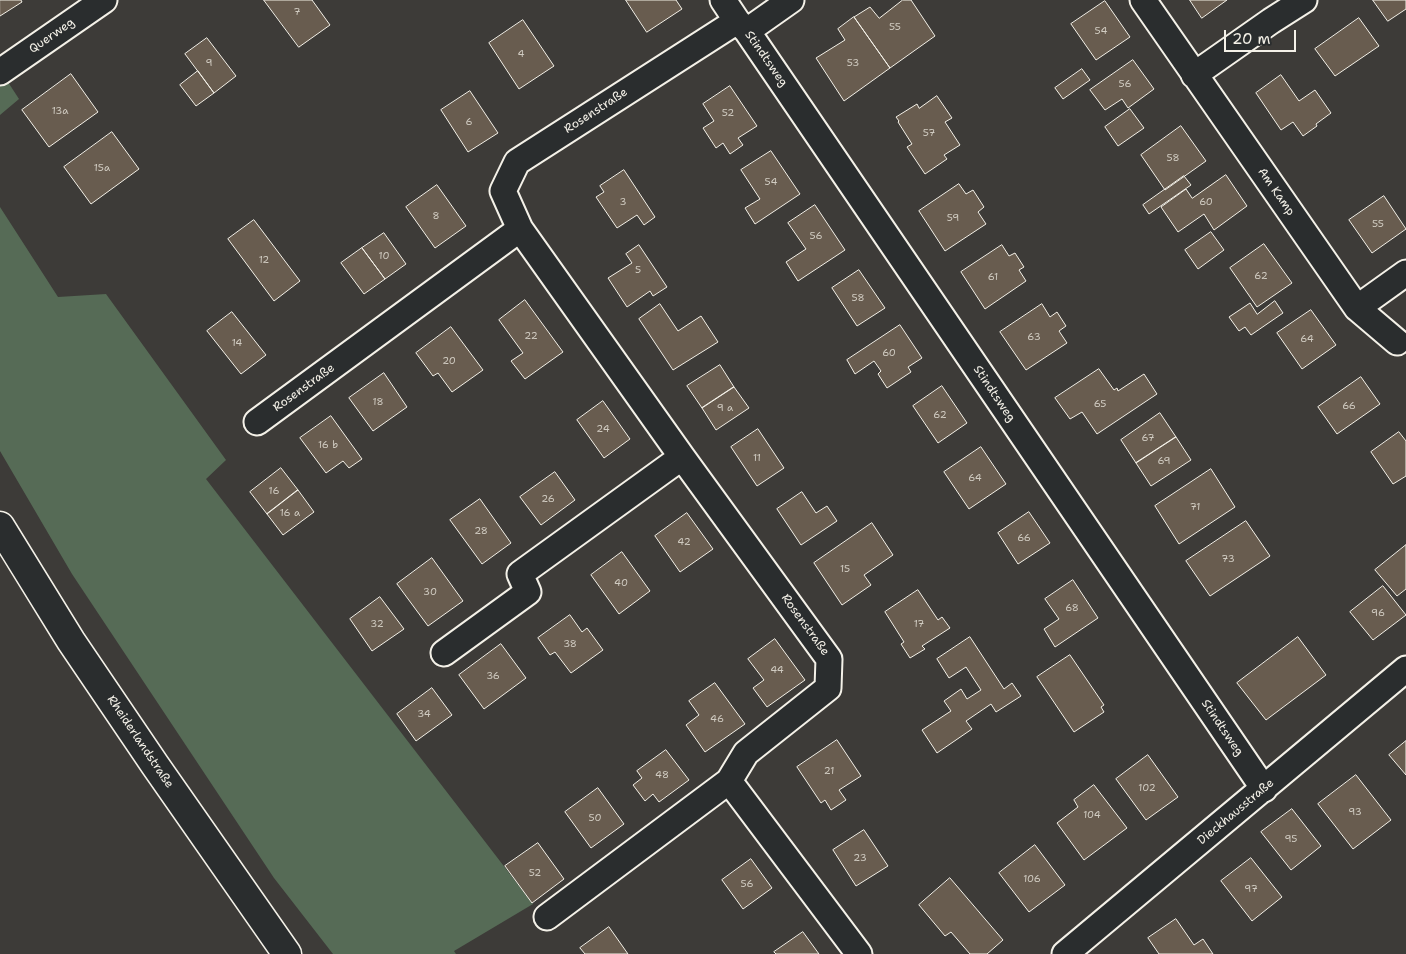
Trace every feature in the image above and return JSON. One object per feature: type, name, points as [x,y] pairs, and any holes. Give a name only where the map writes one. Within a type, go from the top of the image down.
[{"type":"main road","name":"Rheiderlandstraße","points":[[0,526],[76,648],[182,805],[287,954]]},
{"type":"street","name":"Querweg","points":[[0,72],[104,0]]},
{"type":"street","name":"Stindtsweg","points":[[723,0],[1264,789]]},
{"type":"street","name":"Rosenstraße","points":[[547,917],[729,781],[746,754],[828,688],[829,659],[520,229],[503,191],[517,162],[742,26],[791,0]]},
{"type":"street","name":"Am Kamp","points":[[1143,0],[1357,308],[1397,342]]},
{"type":"street","points":[[1194,75],[1304,0]]},
{"type":"street","name":"Rosenstraße","points":[[257,422],[520,229]]},
{"type":"street","points":[[1357,308],[1406,273]]},
{"type":"street","points":[[444,653],[528,592],[520,574],[682,457]]},
{"type":"street","name":"Dieckhausstraße","points":[[1064,954],[1406,669]]},
{"type":"street","points":[[729,781],[859,954]]},
{"type":"green space","points":[[6,79],[19,99],[0,115],[0,84]]},
{"type":"green space","points":[[0,207],[58,297],[106,294],[226,460],[206,479],[533,904],[454,951],[456,954],[333,954],[274,878],[72,574],[0,451]]},
{"type":"building","points":[[0,0],[21,0],[22,2],[0,16]]},
{"type":"building","points":[[264,0],[312,0],[330,25],[299,47]]},
{"type":"building","points":[[626,0],[676,0],[682,9],[647,32]]},
{"type":"building","points":[[903,0],[911,0],[935,36],[890,68],[854,17],[870,7],[879,18]]},
{"type":"building","points":[[1190,0],[1227,0],[1202,18]]},
{"type":"building","points":[[1373,0],[1406,0],[1406,9],[1388,21]]},
{"type":"building","points":[[1105,1],[1130,37],[1096,60],[1071,24]]},
{"type":"building","points":[[854,17],[890,68],[844,101],[816,58],[845,40],[838,29]]},
{"type":"building","points":[[1359,18],[1379,46],[1335,76],[1315,49]]},
{"type":"building","points":[[523,20],[554,66],[519,89],[489,43]]},
{"type":"building","points":[[207,38],[236,76],[214,93],[185,54]]},
{"type":"building","points":[[1133,60],[1154,89],[1128,108],[1122,99],[1105,110],[1090,90]]},
{"type":"building","points":[[1082,69],[1090,80],[1063,99],[1055,88]]},
{"type":"building","points":[[198,71],[214,93],[196,106],[180,85]]},
{"type":"building","points":[[71,74],[98,112],[49,147],[22,110]]},
{"type":"building","points":[[1281,75],[1299,101],[1315,90],[1331,113],[1303,136],[1293,122],[1281,130],[1256,93]]},
{"type":"building","points":[[730,86],[757,126],[738,138],[743,145],[730,154],[723,143],[716,148],[703,128],[714,121],[703,104]]},
{"type":"building","points":[[470,91],[498,133],[468,152],[441,110]]},
{"type":"building","points":[[937,96],[952,118],[945,122],[960,145],[944,155],[947,159],[925,174],[907,147],[912,144],[896,117],[917,104],[919,108]]},
{"type":"building","points":[[1130,109],[1144,128],[1118,146],[1105,127]]},
{"type":"building","points":[[1181,126],[1206,161],[1165,190],[1141,155]]},
{"type":"building","points":[[112,132],[139,169],[91,204],[64,167]]},
{"type":"building","points":[[771,151],[800,194],[755,224],[745,208],[760,199],[741,170]]},
{"type":"building","points":[[624,170],[655,217],[644,225],[637,215],[617,228],[596,197],[604,192],[600,186]]},
{"type":"building","points":[[1226,175],[1247,206],[1214,230],[1204,214],[1178,232],[1161,207],[1186,189],[1192,198]]},
{"type":"building","points":[[1184,176],[1191,185],[1149,214],[1143,205]]},
{"type":"building","points":[[959,184],[966,194],[973,190],[984,207],[978,212],[986,224],[945,251],[919,211]]},
{"type":"building","points":[[437,185],[466,226],[435,248],[406,207]]},
{"type":"building","points":[[1384,196],[1406,229],[1372,253],[1349,220]]},
{"type":"building","points":[[815,205],[845,250],[798,281],[786,262],[806,249],[788,223]]},
{"type":"building","points":[[254,220],[300,281],[274,301],[228,239]]},
{"type":"building","points":[[1211,232],[1224,250],[1198,269],[1185,250]]},
{"type":"building","points":[[384,233],[406,264],[385,279],[362,248]]},
{"type":"building","points":[[1264,244],[1292,283],[1257,307],[1230,268]]},
{"type":"building","points":[[639,245],[667,287],[653,296],[650,291],[627,307],[608,278],[632,263],[626,254]]},
{"type":"building","points":[[1002,245],[1009,256],[1015,253],[1024,267],[1019,270],[1026,281],[985,309],[961,272]]},
{"type":"building","points":[[362,248],[385,279],[364,294],[341,263]]},
{"type":"building","points":[[859,270],[885,308],[857,326],[832,288]]},
{"type":"building","points":[[525,300],[563,352],[525,379],[511,361],[523,353],[499,320]]},
{"type":"building","points":[[1275,301],[1283,313],[1251,335],[1245,327],[1239,331],[1229,317],[1250,303],[1257,314]]},
{"type":"building","points":[[660,304],[678,331],[701,316],[718,342],[673,370],[639,319]]},
{"type":"building","points":[[1042,304],[1050,317],[1057,312],[1066,326],[1059,331],[1067,343],[1026,370],[1000,332]]},
{"type":"building","points":[[1311,310],[1336,345],[1302,369],[1277,333]]},
{"type":"building","points":[[232,312],[266,355],[241,374],[207,331]]},
{"type":"building","points":[[900,325],[922,358],[908,367],[911,372],[887,388],[878,374],[881,371],[874,361],[855,374],[847,360]]},
{"type":"building","points":[[451,327],[483,370],[452,392],[438,373],[433,376],[416,353]]},
{"type":"building","points":[[720,365],[734,387],[702,408],[687,386]]},
{"type":"building","points":[[1099,369],[1114,390],[1117,388],[1118,391],[1144,374],[1157,394],[1097,434],[1082,412],[1070,419],[1055,398]]},
{"type":"building","points":[[384,373],[407,407],[373,431],[349,398]]},
{"type":"building","points":[[1361,377],[1380,404],[1337,434],[1318,407]]},
{"type":"building","points":[[942,386],[967,423],[938,443],[913,406]]},
{"type":"building","points":[[734,387],[749,408],[716,430],[702,408]]},
{"type":"building","points":[[603,401],[630,439],[604,458],[577,420]]},
{"type":"building","points":[[1160,413],[1176,437],[1136,463],[1121,440]]},
{"type":"building","points":[[331,416],[362,459],[349,468],[343,461],[326,473],[300,438]]},
{"type":"building","points":[[758,429],[784,468],[757,486],[731,447]]},
{"type":"building","points":[[1399,432],[1406,441],[1406,476],[1393,484],[1371,452]]},
{"type":"building","points":[[1176,437],[1191,460],[1151,486],[1136,463]]},
{"type":"building","points":[[981,447],[1006,484],[969,509],[944,472]]},
{"type":"building","points":[[281,468],[298,490],[267,514],[250,492]]},
{"type":"building","points":[[1211,469],[1235,507],[1179,544],[1155,506]]},
{"type":"building","points":[[555,472],[575,500],[541,525],[520,497]]},
{"type":"building","points":[[298,490],[314,512],[283,535],[267,514]]},
{"type":"building","points":[[802,492],[816,513],[827,506],[837,521],[801,545],[777,509]]},
{"type":"building","points":[[480,499],[511,543],[482,564],[450,520]]},
{"type":"building","points":[[1029,512],[1050,543],[1018,564],[998,533]]},
{"type":"building","points":[[687,513],[713,549],[680,572],[655,536]]},
{"type":"building","points":[[1246,521],[1270,556],[1210,596],[1186,561]]},
{"type":"building","points":[[872,523],[893,555],[864,575],[871,585],[842,605],[814,563]]},
{"type":"building","points":[[1406,545],[1406,589],[1397,596],[1375,570]]},
{"type":"building","points":[[622,552],[650,591],[619,614],[591,575]]},
{"type":"building","points":[[432,558],[463,601],[428,626],[397,584]]},
{"type":"building","points":[[1073,580],[1098,618],[1055,647],[1044,629],[1059,619],[1045,599]]},
{"type":"building","points":[[1383,586],[1406,615],[1373,640],[1350,612]]},
{"type":"building","points":[[918,590],[938,620],[942,617],[950,628],[922,646],[925,649],[910,658],[901,644],[904,642],[885,612]]},
{"type":"building","points":[[380,597],[404,629],[372,651],[350,619]]},
{"type":"building","points":[[570,615],[582,632],[587,628],[603,650],[571,673],[555,652],[550,655],[538,638]]},
{"type":"building","points":[[970,637],[1004,689],[1012,683],[1021,696],[996,712],[991,704],[966,721],[972,729],[937,753],[922,730],[951,711],[944,701],[961,689],[967,699],[981,690],[966,667],[949,678],[937,659]]},
{"type":"building","points":[[1298,637],[1326,675],[1266,720],[1237,683]]},
{"type":"building","points":[[775,639],[805,680],[767,707],[753,688],[764,680],[748,659]]},
{"type":"building","points":[[501,644],[526,678],[484,709],[459,675]]},
{"type":"building","points":[[1070,655],[1104,705],[1101,707],[1104,712],[1074,732],[1037,677]]},
{"type":"building","points":[[715,683],[745,724],[705,752],[686,725],[699,715],[689,701]]},
{"type":"building","points":[[432,688],[452,715],[416,741],[397,714]]},
{"type":"building","points":[[837,740],[861,776],[839,790],[846,800],[831,810],[825,800],[821,803],[797,767]]},
{"type":"building","points":[[1406,741],[1406,775],[1389,755]]},
{"type":"building","points":[[666,750],[689,780],[659,802],[653,794],[645,801],[633,785],[642,778],[637,771]]},
{"type":"building","points":[[1148,755],[1178,797],[1146,820],[1116,779]]},
{"type":"building","points":[[1356,775],[1391,820],[1353,849],[1318,804]]},
{"type":"building","points":[[1094,785],[1127,828],[1084,860],[1057,823],[1078,807],[1074,800]]},
{"type":"building","points":[[598,788],[624,824],[591,848],[565,812]]},
{"type":"building","points":[[1292,809],[1321,846],[1291,870],[1261,832]]},
{"type":"building","points":[[864,830],[888,866],[856,886],[833,850]]},
{"type":"building","points":[[538,843],[564,879],[532,903],[505,866]]},
{"type":"building","points":[[1035,845],[1065,885],[1029,912],[999,873]]},
{"type":"building","points":[[1251,858],[1282,897],[1252,921],[1221,881]]},
{"type":"building","points":[[751,859],[772,888],[743,909],[722,880]]},
{"type":"building","points":[[950,878],[1003,940],[987,954],[970,954],[951,932],[945,936],[919,905]]},
{"type":"building","points":[[1176,919],[1194,945],[1203,939],[1213,954],[1159,954],[1148,938]]},
{"type":"building","points":[[609,927],[628,954],[585,954],[580,948]]},
{"type":"building","points":[[803,932],[819,954],[776,954],[774,952]]}]
